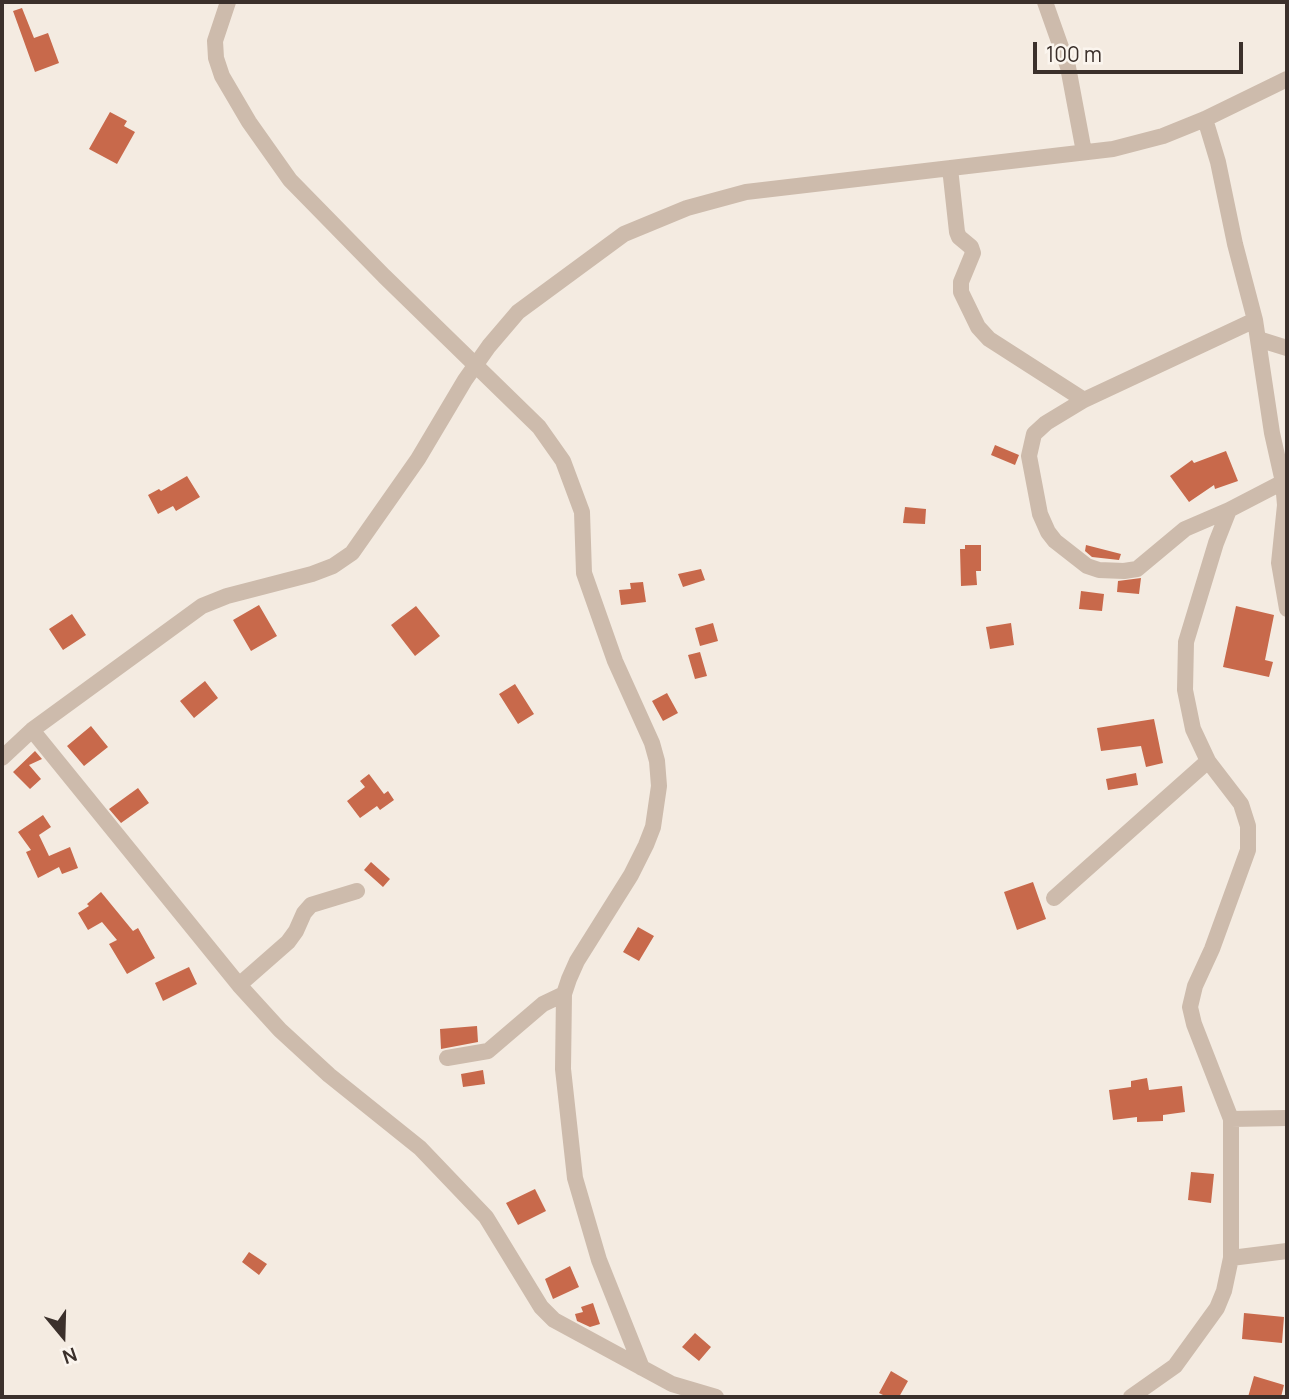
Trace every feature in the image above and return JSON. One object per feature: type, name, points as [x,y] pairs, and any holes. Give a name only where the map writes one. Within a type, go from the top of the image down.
[{"type":"street","points":[[228,2],[215,41],[216,58],[222,76],[249,122],[290,180],[384,276],[540,427],[563,461],[582,512],[584,573],[615,661],[652,743],[659,786],[653,827],[631,875],[577,961],[564,995],[563,1069],[575,1178],[599,1260],[642,1368]]},
{"type":"street","points":[[1045,2],[1068,67],[1084,152]]},
{"type":"street","points":[[2,758],[32,730],[202,606],[227,596],[312,574],[333,566],[352,553],[418,459],[476,365],[518,312],[624,234],[687,208],[746,192],[1113,149],[1205,120],[1287,79]]},
{"type":"street","points":[[1205,120],[1218,162],[1235,244],[1255,320],[1272,433],[1283,482],[1285,505],[1279,563],[1287,609]]},
{"type":"street","points":[[950,168],[957,232],[973,253],[961,282],[961,292],[978,327],[989,339],[1084,400]]},
{"type":"street","points":[[1255,320],[1084,400],[1046,423],[1034,434],[1029,456],[1040,514],[1048,531],[1055,541],[1087,566],[1100,570],[1137,569],[1185,529],[1283,482]]},
{"type":"street","points":[[1258,339],[1287,348]]},
{"type":"street","points":[[1131,1397],[1175,1366],[1217,1308],[1231,1258],[1231,1119],[1194,1024],[1191,1007],[1195,986],[1212,949],[1248,850],[1248,825],[1241,804],[1208,761],[1193,729],[1185,690],[1186,642],[1216,543],[1229,510]]},
{"type":"street","points":[[32,730],[239,985],[280,1030],[329,1075],[421,1148],[486,1217],[541,1307],[554,1320],[569,1331],[672,1384],[707,1396]]},
{"type":"street","points":[[1054,898],[1208,761]]},
{"type":"street","points":[[239,985],[288,942],[311,905],[357,891]]},
{"type":"street","points":[[447,1058],[488,1051],[543,1004],[564,995]]},
{"type":"street","points":[[1231,1119],[1287,1118]]},
{"type":"street","points":[[1231,1258],[1287,1251]]},
{"type":"building","points":[[22,8],[34,38],[48,33],[59,63],[35,72],[13,11]]},
{"type":"building","points":[[110,112],[127,121],[124,126],[135,132],[117,164],[89,149]]},
{"type":"building","points":[[995,445],[1019,455],[1015,465],[991,455]]},
{"type":"building","points":[[1226,451],[1238,481],[1215,489],[1214,485],[1189,502],[1170,476],[1192,460],[1194,463]]},
{"type":"building","points":[[187,476],[200,497],[176,511],[173,506],[158,514],[148,495]]},
{"type":"building","points":[[905,507],[926,509],[925,524],[903,523]]},
{"type":"building","points":[[965,545],[981,545],[981,571],[976,571],[977,585],[961,586],[960,549],[965,549]]},
{"type":"building","points":[[1086,545],[1121,554],[1119,560],[1092,557],[1085,551]]},
{"type":"building","points":[[701,569],[705,580],[683,587],[678,574]]},
{"type":"building","points":[[1141,578],[1139,594],[1117,592],[1118,581]]},
{"type":"building","points":[[643,582],[646,602],[621,605],[619,590],[631,589],[630,583]]},
{"type":"building","points":[[1081,591],[1104,594],[1102,611],[1079,609]]},
{"type":"building","points":[[259,605],[277,636],[251,651],[233,620]]},
{"type":"building","points":[[416,606],[440,636],[415,656],[391,625]]},
{"type":"building","points":[[1236,606],[1274,615],[1265,660],[1273,662],[1269,677],[1223,667]]},
{"type":"building","points":[[72,614],[86,635],[63,650],[49,629]]},
{"type":"building","points":[[713,623],[718,641],[700,646],[695,628]]},
{"type":"building","points":[[1011,623],[1014,645],[990,649],[986,627]]},
{"type":"building","points":[[700,652],[707,676],[695,679],[688,655]]},
{"type":"building","points":[[205,681],[218,698],[194,718],[180,701]]},
{"type":"building","points":[[515,684],[534,714],[518,724],[499,694]]},
{"type":"building","points":[[667,693],[678,713],[663,721],[652,701]]},
{"type":"building","points":[[1154,719],[1163,763],[1146,767],[1141,746],[1101,751],[1097,728]]},
{"type":"building","points":[[91,726],[108,747],[84,766],[67,746]]},
{"type":"building","points":[[35,751],[42,759],[29,765],[41,779],[30,789],[13,772]]},
{"type":"building","points":[[1136,773],[1138,785],[1108,790],[1106,779]]},
{"type":"building","points":[[369,774],[384,794],[388,791],[394,800],[380,810],[377,806],[360,818],[347,801],[365,787],[360,781]]},
{"type":"building","points":[[138,788],[149,803],[121,823],[109,809]]},
{"type":"building","points":[[43,815],[51,827],[39,835],[49,856],[70,847],[78,868],[62,874],[59,867],[38,878],[26,852],[31,850],[18,832]]},
{"type":"building","points":[[371,862],[390,879],[383,887],[364,870]]},
{"type":"building","points":[[1033,882],[1046,919],[1017,930],[1004,892]]},
{"type":"building","points":[[101,892],[133,931],[138,928],[155,958],[127,974],[109,944],[117,940],[102,922],[88,930],[78,913],[89,906],[87,904]]},
{"type":"building","points":[[638,927],[654,936],[639,961],[623,952]]},
{"type":"building","points":[[189,967],[197,984],[163,1001],[155,983]]},
{"type":"building","points":[[477,1026],[478,1042],[441,1049],[440,1029]]},
{"type":"building","points":[[483,1070],[485,1084],[463,1087],[461,1074]]},
{"type":"building","points":[[1147,1078],[1149,1090],[1182,1086],[1185,1112],[1163,1115],[1163,1121],[1137,1122],[1137,1117],[1113,1120],[1109,1090],[1131,1087],[1131,1081]]},
{"type":"building","points":[[1191,1172],[1214,1174],[1211,1203],[1188,1200]]},
{"type":"building","points":[[535,1189],[546,1211],[518,1225],[506,1203]]},
{"type":"building","points":[[249,1252],[267,1264],[259,1275],[242,1262]]},
{"type":"building","points":[[570,1266],[579,1287],[553,1299],[545,1279]]},
{"type":"building","points":[[593,1303],[600,1324],[590,1327],[577,1321],[575,1314],[583,1312],[581,1307]]},
{"type":"building","points":[[1244,1313],[1284,1317],[1282,1343],[1242,1339]]},
{"type":"building","points":[[695,1333],[711,1347],[699,1361],[682,1347]]},
{"type":"building","points":[[891,1371],[908,1381],[899,1397],[887,1397],[879,1393]]},
{"type":"building","points":[[1254,1376],[1284,1385],[1281,1397],[1248,1397]]}]
